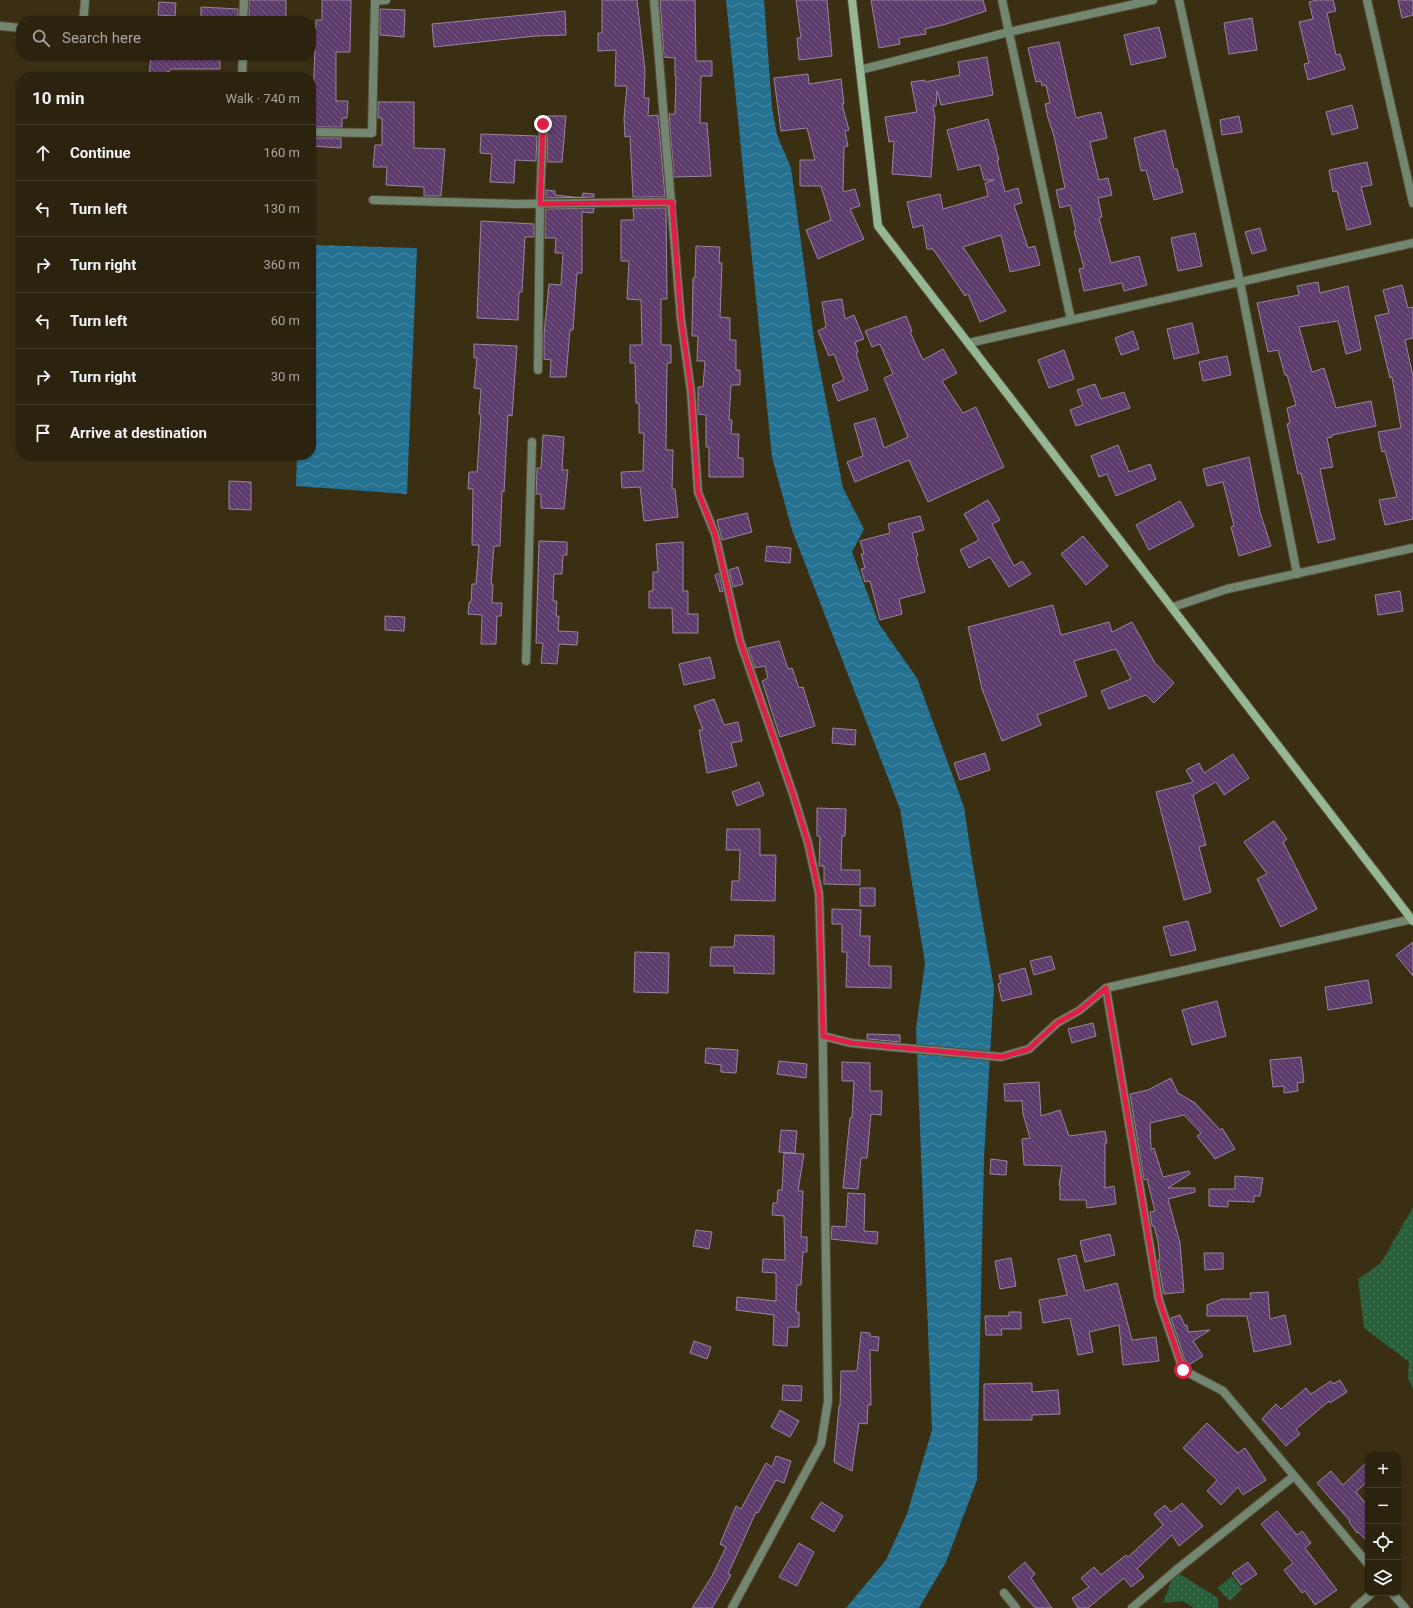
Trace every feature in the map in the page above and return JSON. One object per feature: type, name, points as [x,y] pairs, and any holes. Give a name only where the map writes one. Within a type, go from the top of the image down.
[{"type":"street","points":[[83,16],[85,0]]},
{"type":"street","points":[[243,16],[244,0]]},
{"type":"street","points":[[316,132],[372,133],[375,1],[386,0]]},
{"type":"street","points":[[654,0],[681,320],[691,390],[698,492],[715,534],[740,641],[793,794],[808,843],[819,893],[823,1036],[828,1401],[821,1444],[732,1608]]},
{"type":"street","points":[[823,1036],[851,1043],[1002,1057],[1029,1049],[1057,1023],[1080,1010],[1106,988],[1413,919],[878,226],[852,0]]},
{"type":"street","points":[[1002,0],[1072,320]]},
{"type":"street","points":[[860,70],[1009,32],[1153,0]]},
{"type":"street","points":[[1179,0],[1240,282],[1297,574]]},
{"type":"street","points":[[1367,0],[1413,204]]},
{"type":"street","points":[[0,26],[16,28]]},
{"type":"street","points":[[242,72],[243,60]]},
{"type":"street","points":[[538,370],[540,204],[543,124]]},
{"type":"street","points":[[373,200],[540,204],[672,202]]},
{"type":"street","points":[[969,343],[1413,243]]},
{"type":"street","points":[[526,661],[532,442]]},
{"type":"street","points":[[1173,607],[1227,589],[1413,548]]},
{"type":"street","points":[[1106,988],[1159,1300],[1183,1370],[1223,1391],[1365,1560]]},
{"type":"street","points":[[1132,1608],[1175,1571],[1294,1476]]},
{"type":"street","points":[[1004,1593],[1016,1608]]},
{"type":"street","points":[[1354,1608],[1368,1596]]},
{"type":"street","points":[[1395,1596],[1405,1608]]},
{"type":"green space","points":[[1413,1207],[1413,1389],[1408,1378],[1409,1362],[1364,1328],[1358,1279],[1381,1263]]},
{"type":"green space","points":[[1175,1571],[1218,1598],[1218,1608],[1194,1608],[1183,1601],[1163,1603]]},
{"type":"green space","points":[[1232,1576],[1242,1589],[1230,1601],[1217,1588]]},
{"type":"water","points":[[726,0],[764,0],[772,108],[777,135],[791,168],[814,339],[843,488],[864,529],[852,552],[879,624],[917,678],[964,807],[994,988],[984,1157],[977,1480],[946,1562],[919,1608],[846,1608],[886,1560],[907,1514],[932,1430],[916,1029],[925,963],[900,809],[792,530],[772,457]]},
{"type":"water","points":[[316,245],[417,248],[407,494],[296,486],[297,460],[316,460]]},
{"type":"building","points":[[249,0],[286,0],[286,16],[249,16]]},
{"type":"building","points":[[322,0],[351,0],[350,52],[336,52],[336,101],[348,101],[347,118],[342,118],[342,127],[316,127],[316,72],[314,72],[315,60],[316,60],[316,20],[322,20]]},
{"type":"building","points":[[602,0],[637,0],[645,71],[644,98],[649,98],[648,116],[658,115],[665,197],[633,197],[630,136],[625,137],[624,118],[627,86],[615,86],[616,50],[598,51],[598,33],[602,33]]},
{"type":"building","points":[[660,0],[695,0],[696,61],[712,61],[712,76],[701,76],[700,123],[707,123],[711,176],[674,177],[669,114],[675,114],[675,58],[664,57]]},
{"type":"building","points":[[796,0],[827,0],[832,56],[799,60],[797,38],[801,38]]},
{"type":"building","points":[[871,0],[983,0],[986,11],[943,25],[925,29],[926,34],[899,38],[900,44],[879,48]]},
{"type":"building","points":[[1317,0],[1333,0],[1336,11],[1327,13],[1336,55],[1340,54],[1345,69],[1308,80],[1304,64],[1309,63],[1299,22],[1313,19],[1309,2]]},
{"type":"building","points":[[1398,0],[1413,0],[1413,15],[1402,18]]},
{"type":"building","points":[[159,2],[176,3],[175,16],[158,15]]},
{"type":"building","points":[[201,7],[238,9],[238,16],[201,16]]},
{"type":"building","points":[[380,9],[405,10],[404,37],[380,35]]},
{"type":"building","points":[[565,11],[566,35],[535,36],[434,47],[432,24]]},
{"type":"building","points":[[1252,18],[1257,50],[1229,54],[1224,23]]},
{"type":"building","points":[[1159,27],[1166,57],[1131,65],[1124,35]]},
{"type":"building","points":[[1059,42],[1076,118],[1101,112],[1107,138],[1090,142],[1099,180],[1108,178],[1112,195],[1098,198],[1102,217],[1099,218],[1111,263],[1139,256],[1147,285],[1124,291],[1122,283],[1084,291],[1079,269],[1084,268],[1074,231],[1076,231],[1070,205],[1060,208],[1056,190],[1065,188],[1054,136],[1045,104],[1050,103],[1046,85],[1042,86],[1041,81],[1036,82],[1028,48]]},
{"type":"building","points":[[987,57],[993,95],[941,105],[937,91],[936,106],[933,106],[935,118],[931,177],[892,174],[894,141],[889,142],[885,117],[917,112],[911,82],[925,80],[925,82],[960,75],[958,62]]},
{"type":"building","points":[[151,60],[220,60],[220,69],[170,69],[169,72],[149,72]]},
{"type":"building","points":[[808,74],[809,84],[841,79],[844,104],[842,104],[849,130],[845,131],[848,146],[844,147],[843,192],[855,189],[860,206],[850,209],[864,239],[818,259],[806,230],[831,220],[821,186],[800,186],[800,160],[815,160],[807,128],[781,131],[774,78]]},
{"type":"building","points":[[378,102],[414,102],[414,148],[445,149],[441,196],[424,196],[424,187],[386,185],[387,167],[373,167],[375,145],[382,145],[382,118],[378,118]]},
{"type":"building","points":[[1352,105],[1358,128],[1332,135],[1326,112]]},
{"type":"building","points":[[539,116],[566,116],[562,162],[547,162],[548,124],[546,119],[539,120]]},
{"type":"building","points":[[1239,116],[1242,132],[1222,135],[1220,120]]},
{"type":"building","points":[[988,119],[999,160],[997,160],[1005,192],[1018,188],[1022,203],[1014,205],[1028,248],[1035,246],[1040,265],[1010,272],[1001,235],[963,247],[1006,311],[980,322],[968,294],[965,296],[933,249],[927,249],[923,225],[913,228],[907,202],[940,194],[943,209],[988,196],[985,183],[994,180],[984,180],[980,165],[958,170],[947,130]]},
{"type":"building","points":[[1165,130],[1174,169],[1177,169],[1183,192],[1154,200],[1146,170],[1141,171],[1134,138]]},
{"type":"building","points":[[481,134],[537,136],[536,161],[515,160],[514,183],[490,182],[492,154],[480,153]]},
{"type":"building","points":[[316,138],[341,138],[341,148],[316,146]]},
{"type":"building","points":[[1367,162],[1372,185],[1361,187],[1371,224],[1347,230],[1337,191],[1333,192],[1329,170]]},
{"type":"building","points":[[546,190],[555,191],[555,195],[576,197],[546,198]]},
{"type":"building","points":[[583,193],[594,194],[594,197],[582,197]]},
{"type":"building","points":[[594,208],[593,213],[582,212],[582,273],[577,273],[573,330],[570,330],[566,377],[550,377],[551,360],[544,359],[544,334],[549,284],[561,285],[563,253],[555,253],[556,238],[545,238],[545,209]]},
{"type":"building","points":[[633,208],[666,208],[667,299],[661,299],[661,345],[671,345],[671,363],[667,363],[666,450],[673,450],[672,489],[675,489],[678,517],[644,521],[640,487],[622,488],[621,472],[643,471],[644,433],[639,433],[639,403],[636,403],[635,363],[630,363],[630,345],[642,345],[641,300],[627,299],[629,261],[621,261],[621,220],[634,220]]},
{"type":"building","points":[[481,221],[534,224],[534,237],[525,237],[522,292],[519,292],[518,320],[477,318]]},
{"type":"building","points":[[1260,228],[1266,250],[1252,254],[1245,232]]},
{"type":"building","points":[[1195,233],[1202,266],[1178,271],[1171,238]]},
{"type":"building","points":[[696,246],[720,247],[719,263],[722,263],[720,317],[730,318],[730,340],[736,340],[736,370],[740,370],[740,385],[731,385],[729,420],[732,420],[731,434],[739,434],[738,458],[743,458],[743,477],[709,477],[709,447],[706,447],[706,415],[698,414],[698,387],[703,387],[705,361],[697,361],[698,336],[692,336],[693,278],[695,278]]},
{"type":"building","points":[[1318,282],[1320,293],[1348,286],[1361,350],[1346,354],[1338,321],[1299,327],[1312,372],[1324,368],[1336,408],[1371,401],[1376,426],[1332,435],[1332,437],[1327,438],[1333,467],[1320,469],[1335,539],[1318,543],[1301,473],[1298,474],[1287,424],[1290,423],[1287,408],[1296,405],[1278,350],[1268,352],[1257,303],[1299,295],[1297,286]]},
{"type":"building","points":[[1402,285],[1408,308],[1413,307],[1413,338],[1405,340],[1413,376],[1413,519],[1385,525],[1379,500],[1397,497],[1385,451],[1382,452],[1378,432],[1401,428],[1392,377],[1390,378],[1375,316],[1389,313],[1383,290]]},
{"type":"building","points":[[842,299],[845,319],[854,315],[864,339],[855,342],[858,352],[856,353],[868,390],[838,401],[832,385],[844,380],[834,354],[829,356],[818,331],[826,327],[822,302]]},
{"type":"building","points":[[906,316],[912,331],[910,332],[923,360],[943,349],[957,373],[942,381],[963,413],[976,407],[1004,467],[928,502],[909,460],[855,482],[847,462],[863,456],[854,424],[875,418],[884,448],[908,437],[884,378],[893,374],[880,344],[872,347],[865,331]]},
{"type":"building","points":[[1192,323],[1199,353],[1174,359],[1167,329]]},
{"type":"building","points":[[1133,331],[1139,349],[1121,355],[1115,338]]},
{"type":"building","points":[[474,344],[517,346],[512,416],[508,415],[504,492],[502,491],[500,546],[494,546],[491,584],[493,584],[492,603],[502,603],[501,616],[497,616],[496,644],[481,644],[482,615],[468,614],[469,602],[471,602],[472,584],[476,584],[479,545],[472,545],[473,489],[468,489],[469,472],[477,472],[481,414],[479,414],[481,389],[474,388],[477,358],[474,358]]},
{"type":"building","points":[[1064,350],[1074,379],[1049,388],[1038,360]]},
{"type":"building","points":[[1227,356],[1231,375],[1203,381],[1199,362]]},
{"type":"building","points":[[1095,384],[1101,399],[1124,392],[1130,408],[1076,426],[1070,410],[1083,405],[1077,390]]},
{"type":"building","points":[[543,435],[564,437],[562,470],[568,470],[564,509],[541,508],[541,494],[536,494],[537,468],[541,468]]},
{"type":"building","points":[[1118,445],[1129,472],[1150,464],[1156,479],[1116,496],[1107,474],[1099,477],[1091,456]]},
{"type":"building","points":[[1249,457],[1260,512],[1271,546],[1239,556],[1231,527],[1234,526],[1223,482],[1207,486],[1203,469]]},
{"type":"building","points":[[229,481],[251,482],[251,510],[229,509]]},
{"type":"building","points":[[988,500],[1000,520],[992,524],[1014,566],[1022,561],[1031,574],[1009,587],[990,557],[969,568],[960,550],[979,540],[964,514]]},
{"type":"building","points":[[1180,501],[1194,526],[1149,550],[1136,525]]},
{"type":"building","points":[[747,513],[752,532],[722,540],[717,520]]},
{"type":"building","points":[[920,516],[924,530],[912,533],[918,556],[916,557],[925,592],[899,599],[902,614],[880,620],[870,581],[865,582],[861,569],[865,568],[861,554],[864,554],[860,541],[890,533],[888,524]]},
{"type":"building","points":[[1083,536],[1108,566],[1086,585],[1061,554]]},
{"type":"building","points":[[539,541],[567,542],[567,555],[563,555],[562,574],[554,574],[553,601],[557,601],[556,616],[559,616],[558,631],[578,632],[577,645],[559,644],[557,664],[541,663],[543,643],[536,643]]},
{"type":"building","points":[[683,542],[683,591],[688,591],[688,614],[698,614],[698,633],[673,633],[672,608],[649,608],[649,591],[653,591],[653,572],[658,572],[656,544]]},
{"type":"building","points":[[767,546],[791,548],[790,563],[765,561]]},
{"type":"building","points":[[738,567],[743,584],[733,587],[729,570]]},
{"type":"building","points":[[719,573],[723,591],[720,592],[715,575]]},
{"type":"building","points":[[1400,591],[1403,611],[1378,615],[1375,595]]},
{"type":"building","points":[[1053,605],[1061,635],[1109,622],[1112,632],[1132,622],[1155,663],[1174,683],[1154,703],[1146,695],[1109,709],[1101,691],[1131,679],[1116,649],[1074,661],[1087,696],[1037,715],[1041,725],[1002,741],[982,689],[968,627]]},
{"type":"building","points":[[385,616],[405,617],[404,631],[385,630]]},
{"type":"building","points":[[779,641],[788,669],[792,668],[799,688],[803,687],[815,726],[780,737],[762,681],[768,678],[765,666],[755,668],[748,648]]},
{"type":"building","points":[[710,657],[715,678],[684,685],[679,664]]},
{"type":"building","points":[[714,699],[724,725],[738,722],[742,741],[731,743],[737,766],[707,773],[699,730],[703,730],[694,706]]},
{"type":"building","points":[[833,728],[856,730],[855,745],[832,743]]},
{"type":"building","points":[[985,753],[990,770],[960,780],[954,763]]},
{"type":"building","points":[[1233,754],[1249,778],[1224,795],[1216,782],[1193,795],[1206,845],[1199,847],[1211,892],[1184,900],[1156,792],[1193,782],[1186,770],[1199,763],[1204,773]]},
{"type":"building","points":[[759,782],[764,795],[737,806],[732,792]]},
{"type":"building","points":[[817,808],[846,809],[845,836],[842,836],[841,870],[860,870],[860,885],[824,884],[824,866],[819,866],[820,836],[817,836]]},
{"type":"building","points":[[1274,821],[1287,839],[1283,842],[1317,909],[1281,927],[1257,879],[1267,874],[1244,842]]},
{"type":"building","points":[[727,829],[760,829],[760,855],[776,855],[775,901],[731,900],[732,881],[739,881],[740,850],[726,850]]},
{"type":"building","points":[[860,888],[875,888],[875,906],[860,906]]},
{"type":"building","points":[[832,909],[861,910],[860,936],[870,936],[869,966],[891,966],[891,988],[846,987],[847,952],[842,952],[842,924],[832,924]]},
{"type":"building","points":[[1188,921],[1196,950],[1171,956],[1163,927]]},
{"type":"building","points":[[735,935],[774,936],[774,974],[734,973],[734,966],[710,966],[711,947],[734,947]]},
{"type":"building","points":[[1413,942],[1413,976],[1396,955]]},
{"type":"building","points":[[635,952],[669,953],[668,993],[634,992]]},
{"type":"building","points":[[1051,956],[1055,969],[1034,975],[1030,961]]},
{"type":"building","points":[[1025,968],[1032,994],[1002,1001],[998,984],[1001,983],[999,975]]},
{"type":"building","points":[[1368,980],[1372,1003],[1328,1010],[1325,987]]},
{"type":"building","points":[[1217,1001],[1226,1036],[1192,1045],[1182,1010]]},
{"type":"building","points":[[1093,1023],[1096,1036],[1072,1043],[1068,1029]]},
{"type":"building","points":[[867,1034],[900,1035],[900,1042],[867,1039]]},
{"type":"building","points":[[706,1048],[738,1050],[736,1073],[721,1072],[721,1065],[705,1063]]},
{"type":"building","points":[[1301,1057],[1304,1082],[1297,1083],[1298,1091],[1284,1093],[1284,1086],[1273,1087],[1270,1060]]},
{"type":"building","points":[[779,1061],[807,1064],[806,1078],[777,1074]]},
{"type":"building","points":[[842,1062],[870,1063],[870,1091],[882,1091],[881,1115],[871,1114],[867,1158],[861,1158],[858,1189],[843,1188],[850,1118],[852,1118],[854,1081],[842,1081]]},
{"type":"building","points":[[1171,1078],[1178,1093],[1195,1103],[1220,1130],[1222,1128],[1235,1149],[1215,1159],[1197,1136],[1201,1133],[1184,1115],[1150,1123],[1151,1149],[1154,1148],[1163,1177],[1189,1171],[1190,1174],[1168,1188],[1195,1188],[1195,1192],[1168,1199],[1180,1243],[1184,1292],[1164,1294],[1158,1260],[1160,1260],[1158,1242],[1154,1226],[1152,1226],[1150,1212],[1155,1211],[1147,1179],[1144,1180],[1130,1094],[1148,1090]]},
{"type":"building","points":[[1039,1082],[1041,1116],[1060,1110],[1069,1136],[1105,1131],[1107,1143],[1105,1143],[1105,1188],[1114,1186],[1116,1204],[1087,1208],[1086,1200],[1060,1200],[1059,1185],[1062,1166],[1024,1165],[1022,1139],[1030,1138],[1023,1114],[1022,1101],[1005,1101],[1004,1084]]},
{"type":"building","points":[[781,1130],[797,1131],[795,1153],[779,1152]]},
{"type":"building","points":[[784,1153],[804,1154],[798,1191],[803,1191],[801,1237],[807,1237],[807,1252],[803,1252],[801,1285],[797,1285],[796,1312],[799,1312],[799,1327],[788,1327],[787,1346],[773,1345],[774,1315],[736,1310],[737,1297],[776,1301],[776,1273],[762,1272],[763,1259],[785,1260],[784,1216],[772,1215],[773,1203],[777,1203],[778,1190],[782,1190]]},
{"type":"building","points":[[991,1159],[1007,1161],[1006,1175],[990,1174]]},
{"type":"building","points":[[1235,1176],[1263,1178],[1260,1196],[1254,1196],[1254,1202],[1228,1201],[1228,1207],[1209,1206],[1209,1189],[1235,1189]]},
{"type":"building","points":[[848,1193],[865,1194],[864,1231],[878,1232],[877,1244],[831,1239],[832,1226],[846,1227]]},
{"type":"building","points":[[696,1230],[712,1232],[709,1249],[693,1246]]},
{"type":"building","points":[[1110,1234],[1115,1255],[1085,1262],[1080,1241]]},
{"type":"building","points":[[1204,1253],[1223,1253],[1223,1269],[1205,1270]]},
{"type":"building","points":[[1076,1255],[1085,1291],[1117,1283],[1132,1340],[1156,1337],[1159,1361],[1123,1365],[1119,1325],[1089,1332],[1093,1352],[1078,1355],[1070,1318],[1043,1323],[1039,1300],[1067,1295],[1058,1259]]},
{"type":"building","points":[[1011,1258],[1016,1286],[1000,1289],[995,1261]]},
{"type":"building","points":[[1268,1292],[1270,1319],[1285,1315],[1291,1344],[1254,1352],[1247,1316],[1207,1316],[1207,1305],[1222,1299],[1251,1299],[1250,1293]]},
{"type":"building","points":[[1009,1312],[1021,1312],[1021,1329],[1001,1329],[1002,1335],[986,1335],[985,1316],[1009,1316]]},
{"type":"building","points":[[1180,1315],[1185,1326],[1187,1325],[1188,1332],[1210,1330],[1193,1341],[1203,1356],[1187,1366],[1171,1318]]},
{"type":"building","points":[[861,1332],[870,1333],[870,1336],[879,1337],[878,1351],[870,1350],[871,1405],[868,1405],[867,1424],[859,1423],[852,1471],[834,1462],[840,1406],[841,1371],[857,1371]]},
{"type":"building","points":[[694,1341],[711,1347],[707,1359],[690,1353]]},
{"type":"building","points":[[1340,1380],[1347,1392],[1330,1403],[1329,1401],[1296,1429],[1300,1434],[1286,1446],[1262,1419],[1276,1404],[1281,1409],[1306,1388],[1311,1394],[1331,1381],[1333,1384]]},
{"type":"building","points":[[1032,1383],[1032,1392],[1058,1390],[1060,1414],[1032,1415],[1032,1420],[984,1420],[984,1384]]},
{"type":"building","points":[[783,1385],[802,1386],[801,1401],[782,1400]]},
{"type":"building","points":[[780,1410],[799,1421],[790,1437],[771,1427]]},
{"type":"building","points":[[1207,1423],[1238,1453],[1245,1448],[1266,1480],[1243,1495],[1238,1487],[1221,1505],[1207,1491],[1217,1480],[1183,1448]]},
{"type":"building","points":[[776,1456],[791,1461],[784,1483],[776,1480],[758,1513],[756,1512],[728,1574],[731,1575],[712,1608],[692,1608],[712,1576],[726,1547],[720,1544],[736,1506],[741,1509],[766,1463],[772,1467]]},
{"type":"building","points":[[1365,1464],[1365,1484],[1356,1492],[1365,1502],[1365,1539],[1358,1532],[1357,1533],[1349,1522],[1350,1521],[1317,1483],[1331,1471],[1343,1485]]},
{"type":"building","points":[[821,1502],[843,1516],[834,1532],[811,1518]]},
{"type":"building","points":[[1182,1503],[1203,1526],[1179,1546],[1172,1535],[1137,1569],[1144,1577],[1131,1587],[1124,1578],[1088,1608],[1078,1608],[1072,1598],[1089,1587],[1081,1578],[1094,1567],[1101,1575],[1126,1555],[1128,1557],[1163,1525],[1154,1514],[1165,1505],[1171,1512]]},
{"type":"building","points":[[1277,1511],[1297,1535],[1302,1531],[1311,1543],[1305,1548],[1337,1590],[1315,1605],[1305,1591],[1302,1593],[1284,1570],[1293,1563],[1261,1524]]},
{"type":"building","points":[[799,1543],[814,1552],[797,1586],[779,1577]]},
{"type":"building","points":[[1025,1562],[1035,1574],[1031,1578],[1052,1608],[1035,1608],[1008,1577]]},
{"type":"building","points":[[1248,1562],[1257,1574],[1241,1585],[1232,1573]]},
{"type":"route","points":[[543,124],[540,204],[672,202],[681,320],[691,390],[698,492],[715,534],[740,641],[793,794],[808,843],[819,893],[823,1036],[851,1043],[1002,1057],[1029,1049],[1057,1023],[1080,1010],[1106,988],[1135,1166],[1159,1300],[1183,1370]]}]
